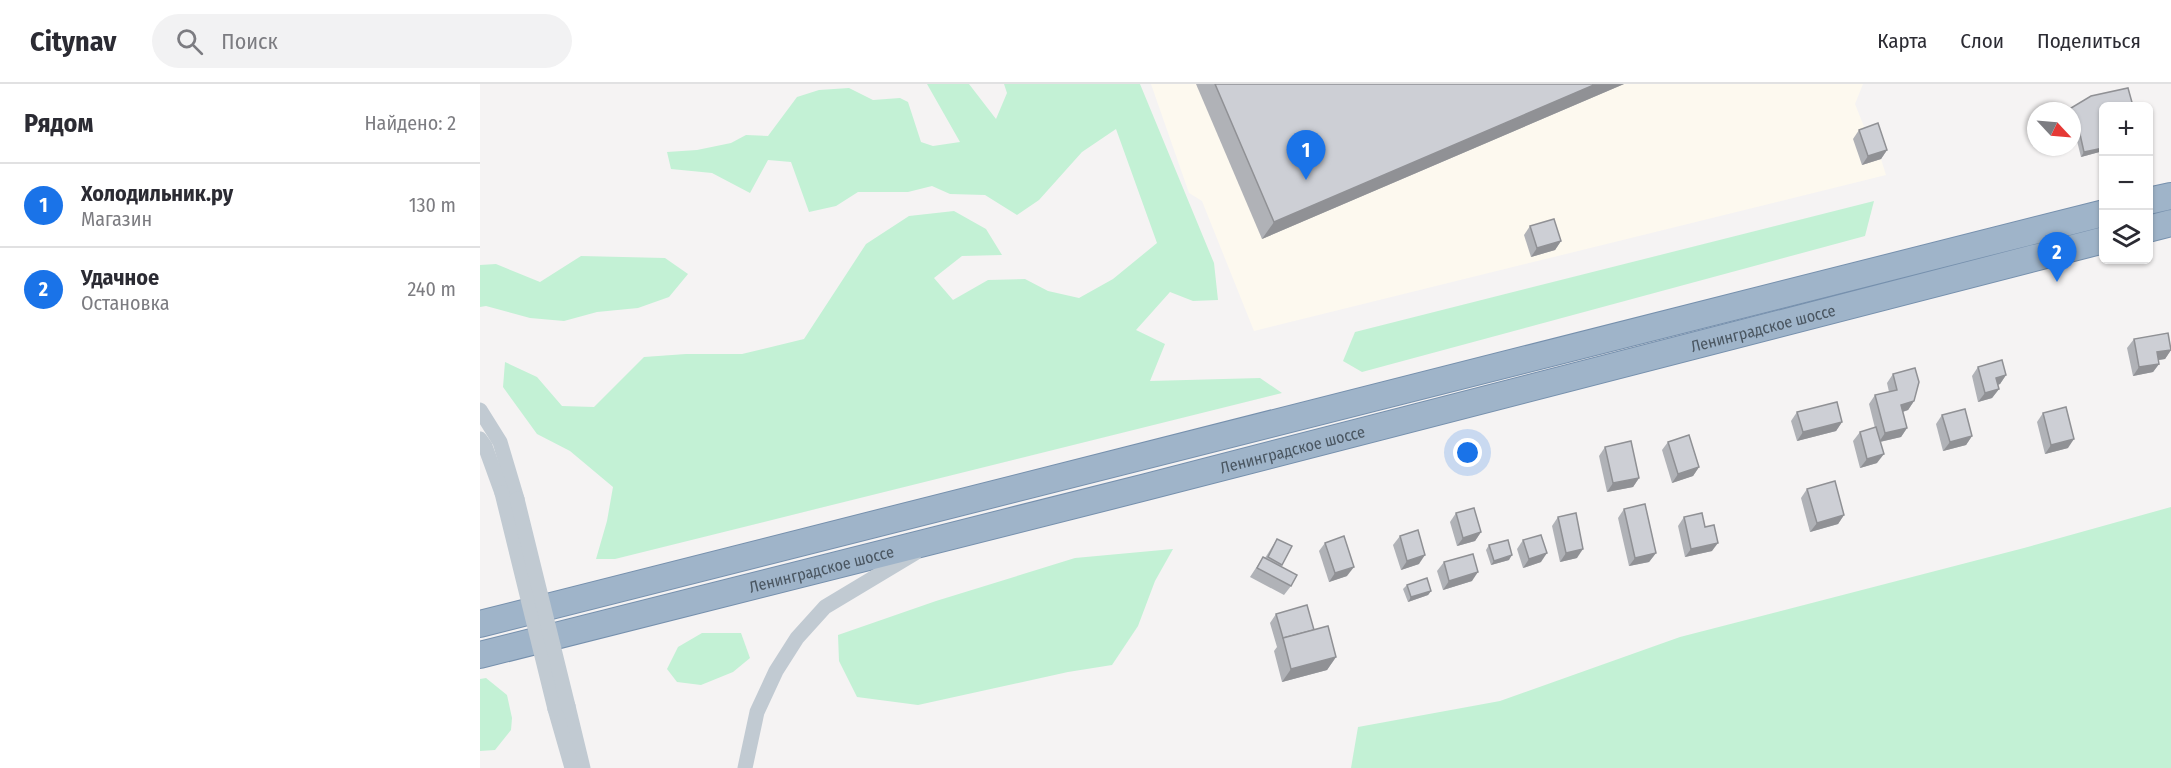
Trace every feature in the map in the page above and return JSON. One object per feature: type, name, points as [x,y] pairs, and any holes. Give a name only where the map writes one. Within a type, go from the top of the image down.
[{"type":"highway","points":[[2153,200],[2171,196]]},
{"type":"highway","name":"Ленинградское шоссе","points":[[480,624],[2099,214]]},
{"type":"highway","points":[[2153,228],[2171,223]]},
{"type":"highway","name":"Ленинградское шоссе","points":[[480,655],[2099,241]]},
{"type":"street","points":[[480,410],[500,442],[517,499],[572,768]]},
{"type":"street","points":[[480,439],[485,446],[502,493],[561,708],[583,768]]},
{"type":"street","points":[[745,768],[757,712],[776,671],[797,638],[825,607],[937,540]]},
{"type":"shaded area","points":[[1151,84],[1863,84],[1855,104],[1867,134],[1881,159],[1886,175],[1254,331],[1202,201],[1189,193]]},
{"type":"green space","points":[[927,84],[969,84],[996,119],[1007,93],[1004,84],[1140,84],[1214,263],[1218,300],[1193,301],[1170,292],[1136,330],[1165,344],[1150,381],[1260,378],[1282,393],[615,559],[596,559],[607,521],[613,487],[570,451],[537,434],[503,387],[505,362],[537,377],[562,406],[594,407],[644,357],[742,354],[804,339],[866,244],[909,216],[954,211],[986,229],[1002,255],[962,256],[934,278],[953,300],[988,280],[1025,279],[1048,291],[1079,298],[1113,279],[1157,243],[1116,129],[1082,152],[1039,200],[1017,215],[985,195],[950,194],[932,186],[908,192],[858,192],[836,206],[809,212],[791,162],[768,160],[750,193],[712,173],[671,169],[667,152],[697,150],[731,143],[746,135],[768,136],[797,97],[819,90],[849,88],[873,100],[900,98],[908,102],[921,142],[933,146],[960,142]]},
{"type":"green space","points":[[1874,201],[1865,236],[1362,372],[1343,361],[1355,332]]},
{"type":"green space","points":[[581,256],[665,258],[688,274],[669,297],[638,308],[597,312],[564,321],[530,318],[486,306],[480,307],[480,265],[496,264],[540,282]]},
{"type":"green space","points":[[2171,507],[2171,768],[1351,768],[1358,727],[1500,701],[1680,637],[2024,548]]},
{"type":"green space","points":[[1173,549],[1155,581],[1138,626],[1112,665],[1068,672],[918,705],[857,697],[839,661],[838,635],[936,601],[1075,558]]},
{"type":"green space","points":[[702,633],[741,633],[750,658],[733,672],[701,685],[677,682],[667,669],[678,647]]},
{"type":"green space","points":[[486,678],[507,695],[512,718],[511,730],[495,750],[480,751],[480,679]]},
{"type":"building","points":[[1215,84],[1596,84],[1274,222]]},
{"type":"building","points":[[2128,88],[2132,102],[2099,102],[2099,149],[2084,152],[2081,139],[2081,102],[2091,96]]},
{"type":"building","points":[[1878,123],[1887,150],[1868,156],[1859,130]]},
{"type":"building","points":[[1554,219],[1561,241],[1537,248],[1530,226]]},
{"type":"building","points":[[2168,333],[2171,350],[2157,352],[2159,364],[2139,367],[2134,339]]},
{"type":"building","points":[[2002,360],[2006,375],[1996,378],[1999,389],[1985,393],[1978,367]]},
{"type":"building","points":[[1915,368],[1919,382],[1914,401],[1901,405],[1907,428],[1885,433],[1875,395],[1897,390],[1893,374]]},
{"type":"building","points":[[1837,402],[1842,422],[1803,432],[1797,412]]},
{"type":"building","points":[[2066,407],[2074,439],[2051,445],[2043,413]]},
{"type":"building","points":[[1965,409],[1972,436],[1950,442],[1942,415]]},
{"type":"building","points":[[1876,427],[1884,454],[1867,459],[1860,432]]},
{"type":"building","points":[[1689,435],[1699,467],[1678,474],[1668,442]]},
{"type":"building","points":[[1631,441],[1639,478],[1613,483],[1605,447]]},
{"type":"building","points":[[1835,481],[1844,515],[1817,523],[1807,489]]},
{"type":"building","points":[[1645,504],[1656,553],[1635,558],[1624,509]]},
{"type":"building","points":[[1474,508],[1481,532],[1463,538],[1456,513]]},
{"type":"building","points":[[1576,513],[1583,549],[1566,553],[1558,517]]},
{"type":"building","points":[[1702,513],[1705,527],[1714,525],[1718,543],[1691,549],[1684,517]]},
{"type":"building","points":[[1418,530],[1425,555],[1407,561],[1400,536]]},
{"type":"building","points":[[1541,535],[1547,553],[1529,559],[1523,540]]},
{"type":"building","points":[[1344,536],[1354,567],[1335,573],[1325,543]]},
{"type":"building","points":[[1277,539],[1292,546],[1282,565],[1268,557]]},
{"type":"building","points":[[1508,540],[1512,555],[1494,561],[1489,545]]},
{"type":"building","points":[[1473,554],[1478,572],[1449,581],[1444,562]]},
{"type":"building","points":[[1263,557],[1297,575],[1291,586],[1257,568]]},
{"type":"building","points":[[1427,578],[1431,591],[1411,597],[1407,585]]},
{"type":"building","points":[[1307,605],[1314,630],[1283,638],[1276,614]]},
{"type":"building","points":[[1328,626],[1336,657],[1291,669],[1283,638]]},
{"type":"place","name":"Холодильник.ру","points":[[1306,180]]},
{"type":"place","name":"Удачное","points":[[2057,282]]}]
